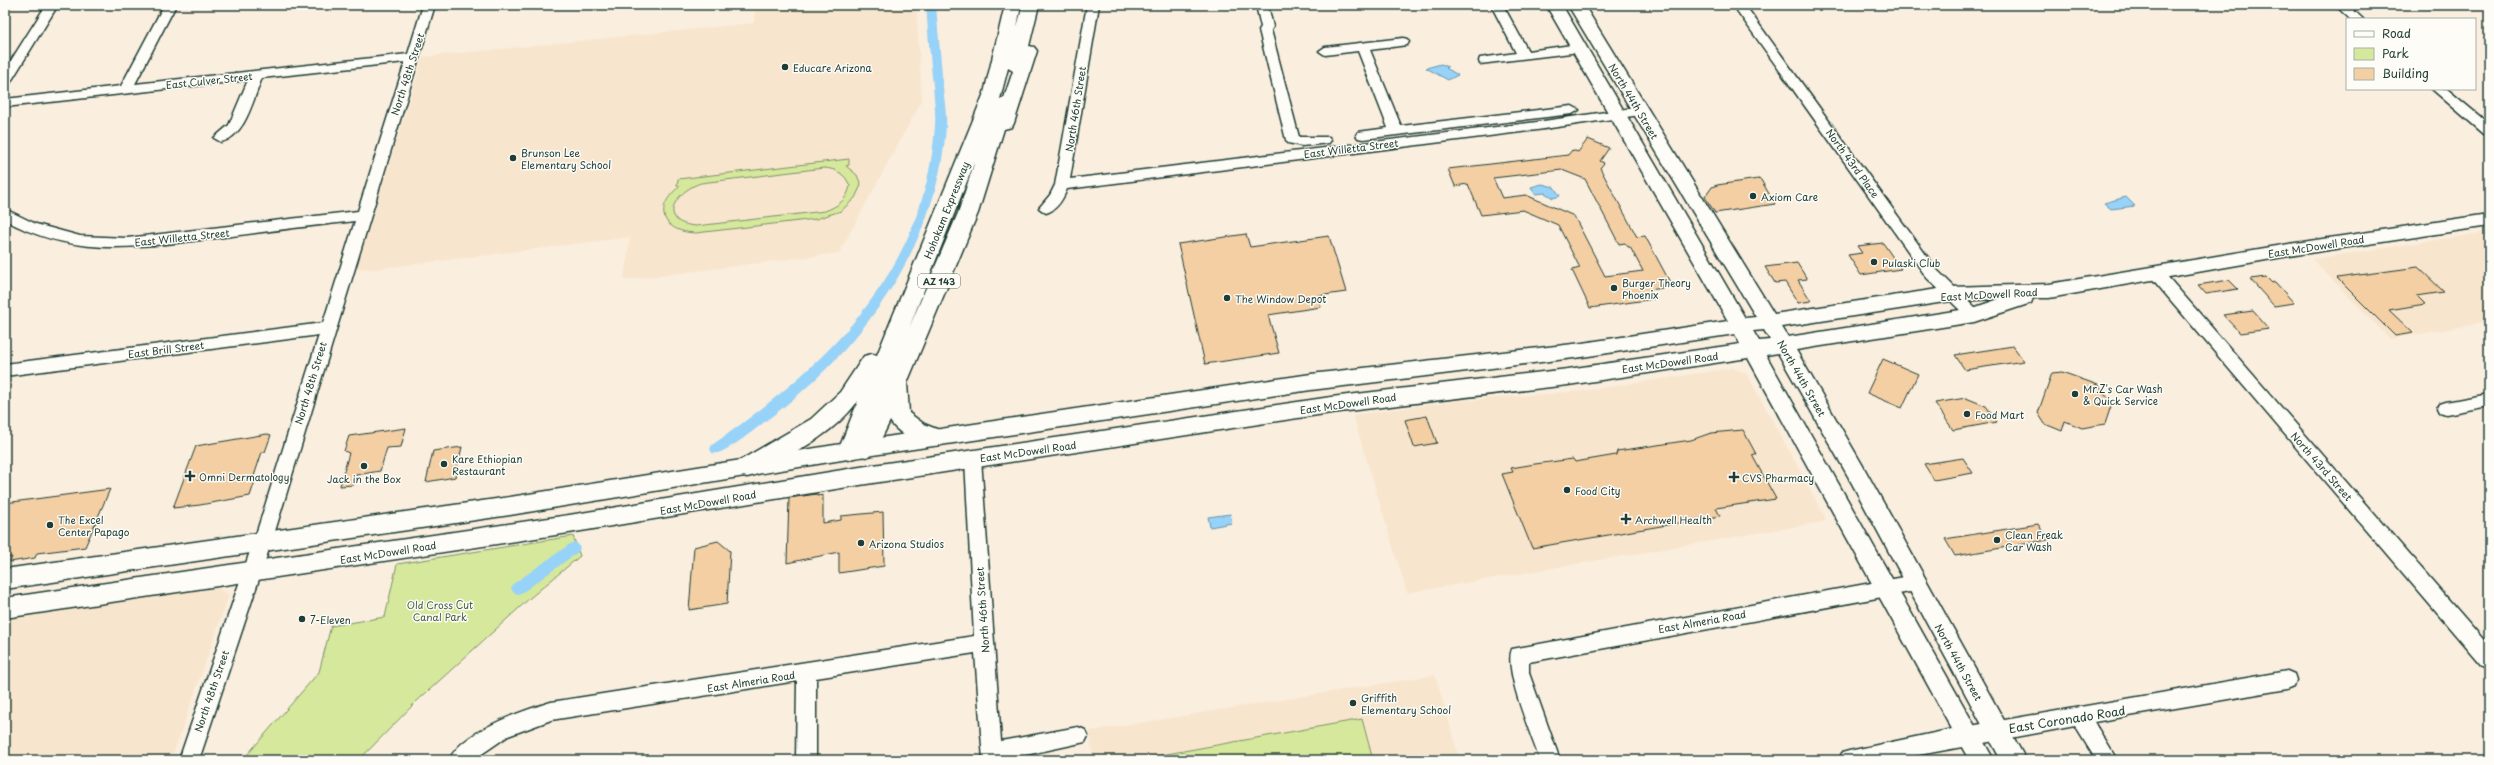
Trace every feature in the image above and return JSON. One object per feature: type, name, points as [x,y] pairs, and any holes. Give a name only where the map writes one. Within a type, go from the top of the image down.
[{"type":"highway","points":[[975,140],[998,44],[1000,5]]},
{"type":"highway","name":"Hohokam Expressway","points":[[857,450],[909,301],[993,93],[1013,5]]},
{"type":"highway","name":"Hohokam Expressway","points":[[857,450],[900,375],[978,187],[1031,5]]},
{"type":"highway","points":[[978,187],[1000,139],[1044,5]]},
{"type":"highway","points":[[747,468],[810,433],[843,406],[859,385],[909,301]]},
{"type":"highway","points":[[900,375],[895,399],[900,419],[912,430],[936,438]]},
{"type":"main road","name":"North 44th Street","points":[[1554,5],[1740,327],[1885,589],[1982,760]]},
{"type":"main road","name":"North 44th Street","points":[[1576,5],[1770,322],[1856,472],[1915,583],[2014,760]]},
{"type":"main road","name":"East McDowell Road","points":[[5,579],[510,506],[1041,422],[1396,371],[1548,355],[1950,294],[2049,290],[2489,220]]},
{"type":"main road","name":"East McDowell Road","points":[[5,608],[252,573],[973,459],[1213,423],[1404,396],[1568,377],[1753,350],[1974,315],[2049,290]]},
{"type":"main road","points":[[1430,368],[1442,392]]},
{"type":"main road","points":[[1396,371],[1404,396]]},
{"type":"main road","points":[[1187,401],[1213,423]]},
{"type":"main road","points":[[1066,419],[1074,444]]},
{"type":"main road","points":[[973,459],[979,449],[993,438],[1041,422]]},
{"type":"main road","name":"Hohokam Expressway","points":[[853,478],[857,450]]},
{"type":"main road","points":[[505,534],[510,506]]},
{"type":"street","points":[[5,80],[52,5]]},
{"type":"street","points":[[126,89],[170,5]]},
{"type":"street","name":"North 48th Street","points":[[189,760],[262,542],[327,328],[429,5]]},
{"type":"street","name":"North 46th Street","points":[[1046,208],[1056,198],[1062,185],[1093,5]]},
{"type":"street","points":[[1262,5],[1267,27],[1265,30],[1293,140],[1302,142],[1396,131],[1614,110]]},
{"type":"street","points":[[1497,5],[1524,56]]},
{"type":"street","name":"North 43rd Place","points":[[1739,5],[1932,274],[1950,294],[1974,315]]},
{"type":"street","points":[[2341,5],[2356,18]]},
{"type":"street","points":[[1325,51],[1403,42]]},
{"type":"street","points":[[1363,47],[1396,131]]},
{"type":"street","points":[[1485,61],[1579,48]]},
{"type":"street","name":"East Culver Street","points":[[5,103],[413,57]]},
{"type":"street","points":[[221,138],[235,127],[257,74]]},
{"type":"street","points":[[2440,90],[2489,132]]},
{"type":"street","name":"East Willetta Street","points":[[1062,185],[1614,110],[1640,111]]},
{"type":"street","name":"East Willetta Street","points":[[5,214],[31,228],[80,241],[127,242],[363,215]]},
{"type":"street","name":"North 43rd Street","points":[[2155,272],[2489,660]]},
{"type":"street","name":"East Brill Street","points":[[5,370],[327,328]]},
{"type":"street","points":[[2446,408],[2489,400]]},
{"type":"street","name":"North 46th Street","points":[[973,459],[984,643],[993,756]]},
{"type":"street","name":"East Almeria Road","points":[[1550,760],[1520,673],[1519,655],[1915,583]]},
{"type":"street","name":"East Almeria Road","points":[[459,760],[474,747],[519,720],[550,712],[984,643]]},
{"type":"street","points":[[806,760],[807,672]]},
{"type":"street","name":"East Coronado Road","points":[[1849,760],[1880,752],[1968,735],[2080,718],[2287,680]]},
{"type":"street","points":[[2080,718],[2107,760]]},
{"type":"street","points":[[993,756],[1078,736]]},
{"type":"shaded area","name":"Brunson Lee Elementary School","points":[[755,5],[916,5],[922,100],[839,253],[624,280],[630,237],[375,269],[356,268],[423,57],[754,23]]},
{"type":"shaded area","points":[[2489,232],[2489,322],[2390,339],[2312,259]]},
{"type":"shaded area","points":[[1733,368],[1747,374],[1827,521],[1407,593],[1353,415],[1456,401],[1583,391]]},
{"type":"shaded area","points":[[214,586],[229,595],[171,760],[5,760],[5,616]]},
{"type":"shaded area","name":"Griffith Elementary School","points":[[1435,675],[1460,760],[1093,760],[1090,731]]},
{"type":"green space","points":[[849,159],[849,165],[846,166],[857,175],[861,185],[855,198],[841,211],[816,219],[696,233],[684,232],[675,228],[665,217],[664,210],[666,202],[671,194],[680,186],[677,185],[678,179]],"holes":[[[824,168],[837,171],[843,175],[850,186],[844,199],[834,207],[825,211],[696,226],[684,224],[676,219],[673,213],[677,199],[692,187],[701,183]]]},
{"type":"green space","name":"Old Cross Cut Canal Park","points":[[573,536],[580,556],[530,598],[416,702],[359,760],[218,760],[247,755],[319,672],[331,626],[385,617],[397,564]]},
{"type":"green space","points":[[1362,719],[1373,760],[1139,759]]},
{"type":"water","points":[[1441,64],[1448,67],[1446,68],[1458,75],[1448,80],[1426,68]]},
{"type":"water","points":[[1542,184],[1554,187],[1560,196],[1553,198],[1545,193],[1535,194],[1531,187]]},
{"type":"water","points":[[2126,197],[2135,206],[2111,209],[2104,203]]},
{"type":"water","points":[[1230,514],[1232,523],[1210,527],[1208,517]]},
{"type":"building","points":[[1588,139],[1609,148],[1600,161],[1604,163],[1600,168],[1637,237],[1645,236],[1671,284],[1661,285],[1663,288],[1649,290],[1654,299],[1590,308],[1572,270],[1580,268],[1558,225],[1523,210],[1481,215],[1468,184],[1455,186],[1448,169],[1568,155],[1572,150],[1578,152]],"holes":[[[1562,170],[1585,179],[1619,244],[1625,243],[1628,247],[1630,247],[1643,271],[1605,276],[1574,216],[1526,195],[1502,198],[1493,178]]]},
{"type":"building","name":"Axiom Care","points":[[1758,179],[1761,180],[1775,204],[1715,213],[1705,197],[1712,187],[1717,185]]},
{"type":"building","name":"The Window Depot","points":[[1246,234],[1250,247],[1329,236],[1346,292],[1318,296],[1321,307],[1268,315],[1279,353],[1205,364],[1178,244]]},
{"type":"building","name":"Pulaski Club","points":[[1883,243],[1901,269],[1861,275],[1848,255],[1862,253],[1857,246]]},
{"type":"building","points":[[1797,263],[1807,279],[1798,280],[1811,301],[1798,303],[1785,282],[1775,283],[1765,267]]},
{"type":"building","points":[[2418,267],[2444,292],[2417,296],[2425,304],[2389,310],[2413,333],[2395,336],[2337,278]]},
{"type":"building","points":[[2266,277],[2272,283],[2275,282],[2294,303],[2274,306],[2250,279]]},
{"type":"building","points":[[2229,280],[2238,289],[2206,294],[2198,285]]},
{"type":"building","points":[[2253,311],[2269,329],[2240,333],[2223,315]]},
{"type":"building","points":[[2013,346],[2024,361],[1965,370],[1955,355]]},
{"type":"building","points":[[1883,359],[1918,374],[1902,408],[1867,393]]},
{"type":"building","name":"Mr.Z's Car Wash & Quick Service","points":[[2062,372],[2098,385],[2112,403],[2105,424],[2082,428],[2065,421],[2062,431],[2045,424],[2038,413],[2052,373]]},
{"type":"building","name":"Food Mart","points":[[1966,398],[1986,406],[1997,422],[1953,430],[1935,403]]},
{"type":"building","points":[[1427,416],[1437,443],[1414,447],[1405,420]]},
{"type":"building","points":[[406,428],[401,447],[387,448],[380,471],[356,475],[353,485],[340,486],[349,453],[344,451],[349,436]]},
{"type":"building","points":[[1743,430],[1756,454],[1752,455],[1776,499],[1716,508],[1720,516],[1532,548],[1502,474],[1513,472],[1511,468],[1573,459],[1575,462],[1616,455],[1617,451],[1691,440],[1711,433]]},
{"type":"building","points":[[267,434],[271,435],[265,452],[262,452],[253,479],[256,478],[250,496],[173,508],[196,446]]},
{"type":"building","name":"Kare Ethiopian Restaurant","points":[[462,447],[455,477],[426,482],[433,451]]},
{"type":"building","points":[[1963,458],[1973,473],[1934,480],[1924,464]]},
{"type":"building","name":"The Excel Center Papago","points":[[110,489],[85,547],[37,553],[35,558],[10,562],[12,557],[5,558],[5,503]]},
{"type":"building","points":[[817,494],[817,496],[823,495],[823,523],[841,520],[841,516],[883,512],[884,566],[839,573],[839,552],[787,563],[789,498]]},
{"type":"building","name":"Clean Freak Car Wash","points":[[2038,524],[2048,540],[1955,556],[1945,539]]},
{"type":"building","points":[[718,541],[730,551],[727,604],[689,610],[694,547]]},
{"type":"waterway","points":[[717,449],[752,424],[808,379],[834,353],[859,325],[881,296],[900,264],[916,231],[928,197],[937,161],[941,124],[931,5]]},
{"type":"waterway","points":[[518,588],[573,548]]},
{"type":"place","name":"Educare Arizona","points":[[785,67]]},
{"type":"place","name":"Brunson Lee Elementary School","points":[[513,158]]},
{"type":"place","name":"Axiom Care","points":[[1753,196]]},
{"type":"place","name":"Pulaski Club","points":[[1874,262]]},
{"type":"place","name":"Burger Theory Phoenix","points":[[1614,288]]},
{"type":"place","name":"The Window Depot","points":[[1227,298]]},
{"type":"place","name":"Mr.Z's Car Wash & Quick Service","points":[[2075,394]]},
{"type":"place","name":"Food Mart","points":[[1967,414]]},
{"type":"place","name":"Kare Ethiopian Restaurant","points":[[444,464]]},
{"type":"place","name":"Jack in the Box","points":[[364,466]]},
{"type":"place","name":"Omni Dermatology","points":[[190,476]]},
{"type":"place","name":"CVS Pharmacy","points":[[1734,477]]},
{"type":"place","name":"Food City","points":[[1567,490]]},
{"type":"place","name":"Archwell Health","points":[[1626,519]]},
{"type":"place","name":"The Excel Center Papago","points":[[50,525]]},
{"type":"place","name":"Clean Freak Car Wash","points":[[1997,540]]},
{"type":"place","name":"Arizona Studios","points":[[861,543]]},
{"type":"place","name":"7-Eleven","points":[[302,619]]},
{"type":"place","name":"Griffith Elementary School","points":[[1353,703]]}]
